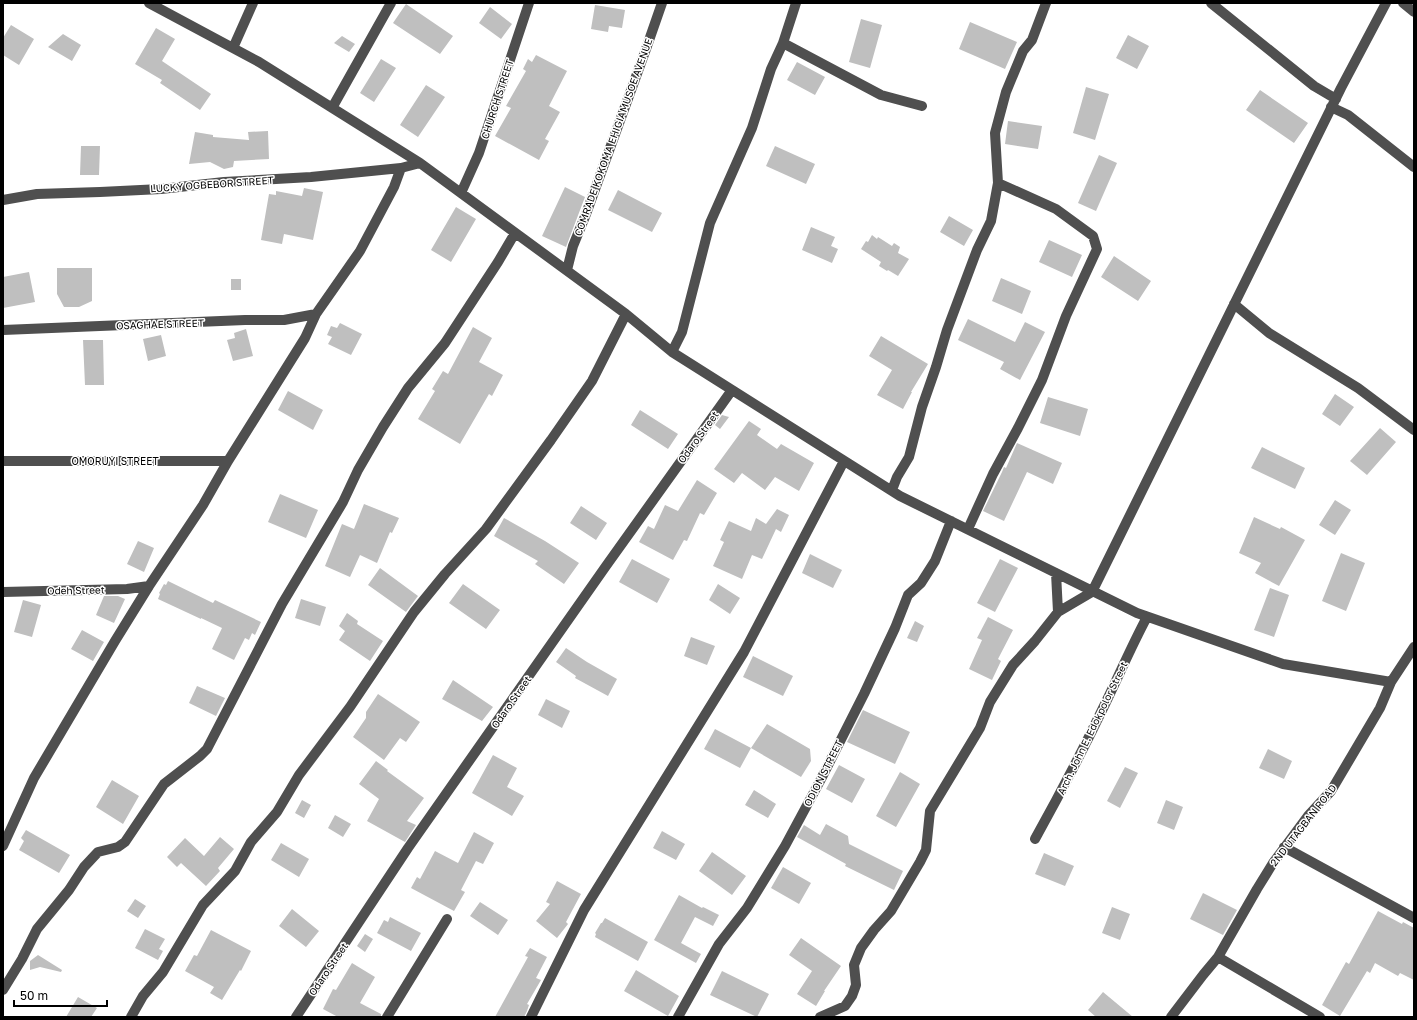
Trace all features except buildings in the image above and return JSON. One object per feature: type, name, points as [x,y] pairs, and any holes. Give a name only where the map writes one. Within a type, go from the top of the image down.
[{"type":"street","points":[[149,3],[259,62],[420,163],[626,314],[672,352],[892,490],[1092,592],[1147,617],[1283,664],[1391,682]]},
{"type":"street","points":[[233,48],[253,3]]},
{"type":"street","points":[[332,108],[391,3]]},
{"type":"street","name":"CHURCH STREET","points":[[461,193],[479,152],[529,3]]},
{"type":"street","name":"COMRADE KOKOMA EHIGIAMUSOE AVENUE","points":[[567,270],[573,246],[589,207],[662,3]]},
{"type":"street","points":[[672,352],[682,332],[710,223],[752,128],[771,70],[783,42],[796,3]]},
{"type":"street","points":[[892,490],[897,477],[909,457],[922,407],[947,330],[977,250],[991,221],[998,183],[994,133],[1014,71],[1023,51],[1032,40],[1046,3]]},
{"type":"street","points":[[1211,3],[1414,168]]},
{"type":"street","points":[[820,1017],[845,1006],[852,996],[856,985],[854,965],[861,948],[874,930],[891,911],[920,862],[926,850],[930,811],[980,728],[990,702],[1013,665],[1035,641],[1058,612],[1092,592],[1334,103],[1386,3]]},
{"type":"street","points":[[1403,3],[1414,12]]},
{"type":"street","points":[[783,42],[881,95],[922,106]]},
{"type":"street","name":"LUCKY OGBEBOR STREET","points":[[3,200],[37,194],[100,192],[311,177],[401,168],[420,163]]},
{"type":"street","points":[[3,846],[34,778],[115,641],[149,586],[203,505],[228,461],[305,338],[316,314],[360,250],[394,188],[401,168]]},
{"type":"street","points":[[968,529],[993,474],[1042,380],[1066,316],[1097,249],[1093,236],[1056,209],[998,183]]},
{"type":"street","points":[[3,990],[22,959],[37,929],[69,890],[84,867],[98,852],[118,847],[125,842],[164,784],[208,749],[282,604],[311,558],[343,502],[358,470],[383,427],[408,388],[445,343],[516,233]]},
{"type":"street","points":[[1234,304],[1269,333],[1358,388],[1414,430]]},
{"type":"street","name":"OSAGHAE STREET","points":[[3,330],[245,320],[284,320],[316,314]]},
{"type":"street","points":[[131,1017],[143,996],[163,972],[203,905],[235,871],[251,842],[277,812],[299,775],[350,707],[414,612],[445,574],[486,529],[556,433],[592,381],[626,314]]},
{"type":"street","name":"Odaro Street","points":[[296,1017],[417,836],[606,566],[732,390]]},
{"type":"street","name":"OMORUYI STREET","points":[[3,461],[228,461]]},
{"type":"street","points":[[531,1017],[584,910],[744,652],[844,461]]},
{"type":"street","name":"ODION STREET","points":[[678,1017],[719,944],[747,908],[785,846],[864,694],[895,628],[908,595],[920,583],[935,561],[951,521]]},
{"type":"street","points":[[1056,573],[1058,612]]},
{"type":"street","name":"Odeh Street","points":[[3,592],[127,589],[149,586]]},
{"type":"street","name":"Arch. John E. Edokpolor Street","points":[[1035,839],[1065,786],[1107,700],[1131,646],[1147,617]]},
{"type":"street","name":"2ND UTAGBAN ROAD","points":[[1171,1017],[1198,980],[1218,957],[1257,889],[1284,847],[1308,816],[1331,792],[1380,708],[1391,682],[1414,647]]},
{"type":"street","points":[[1284,847],[1414,918]]},
{"type":"street","points":[[387,1017],[447,919]]},
{"type":"street","points":[[1218,957],[1320,1017]]}]
